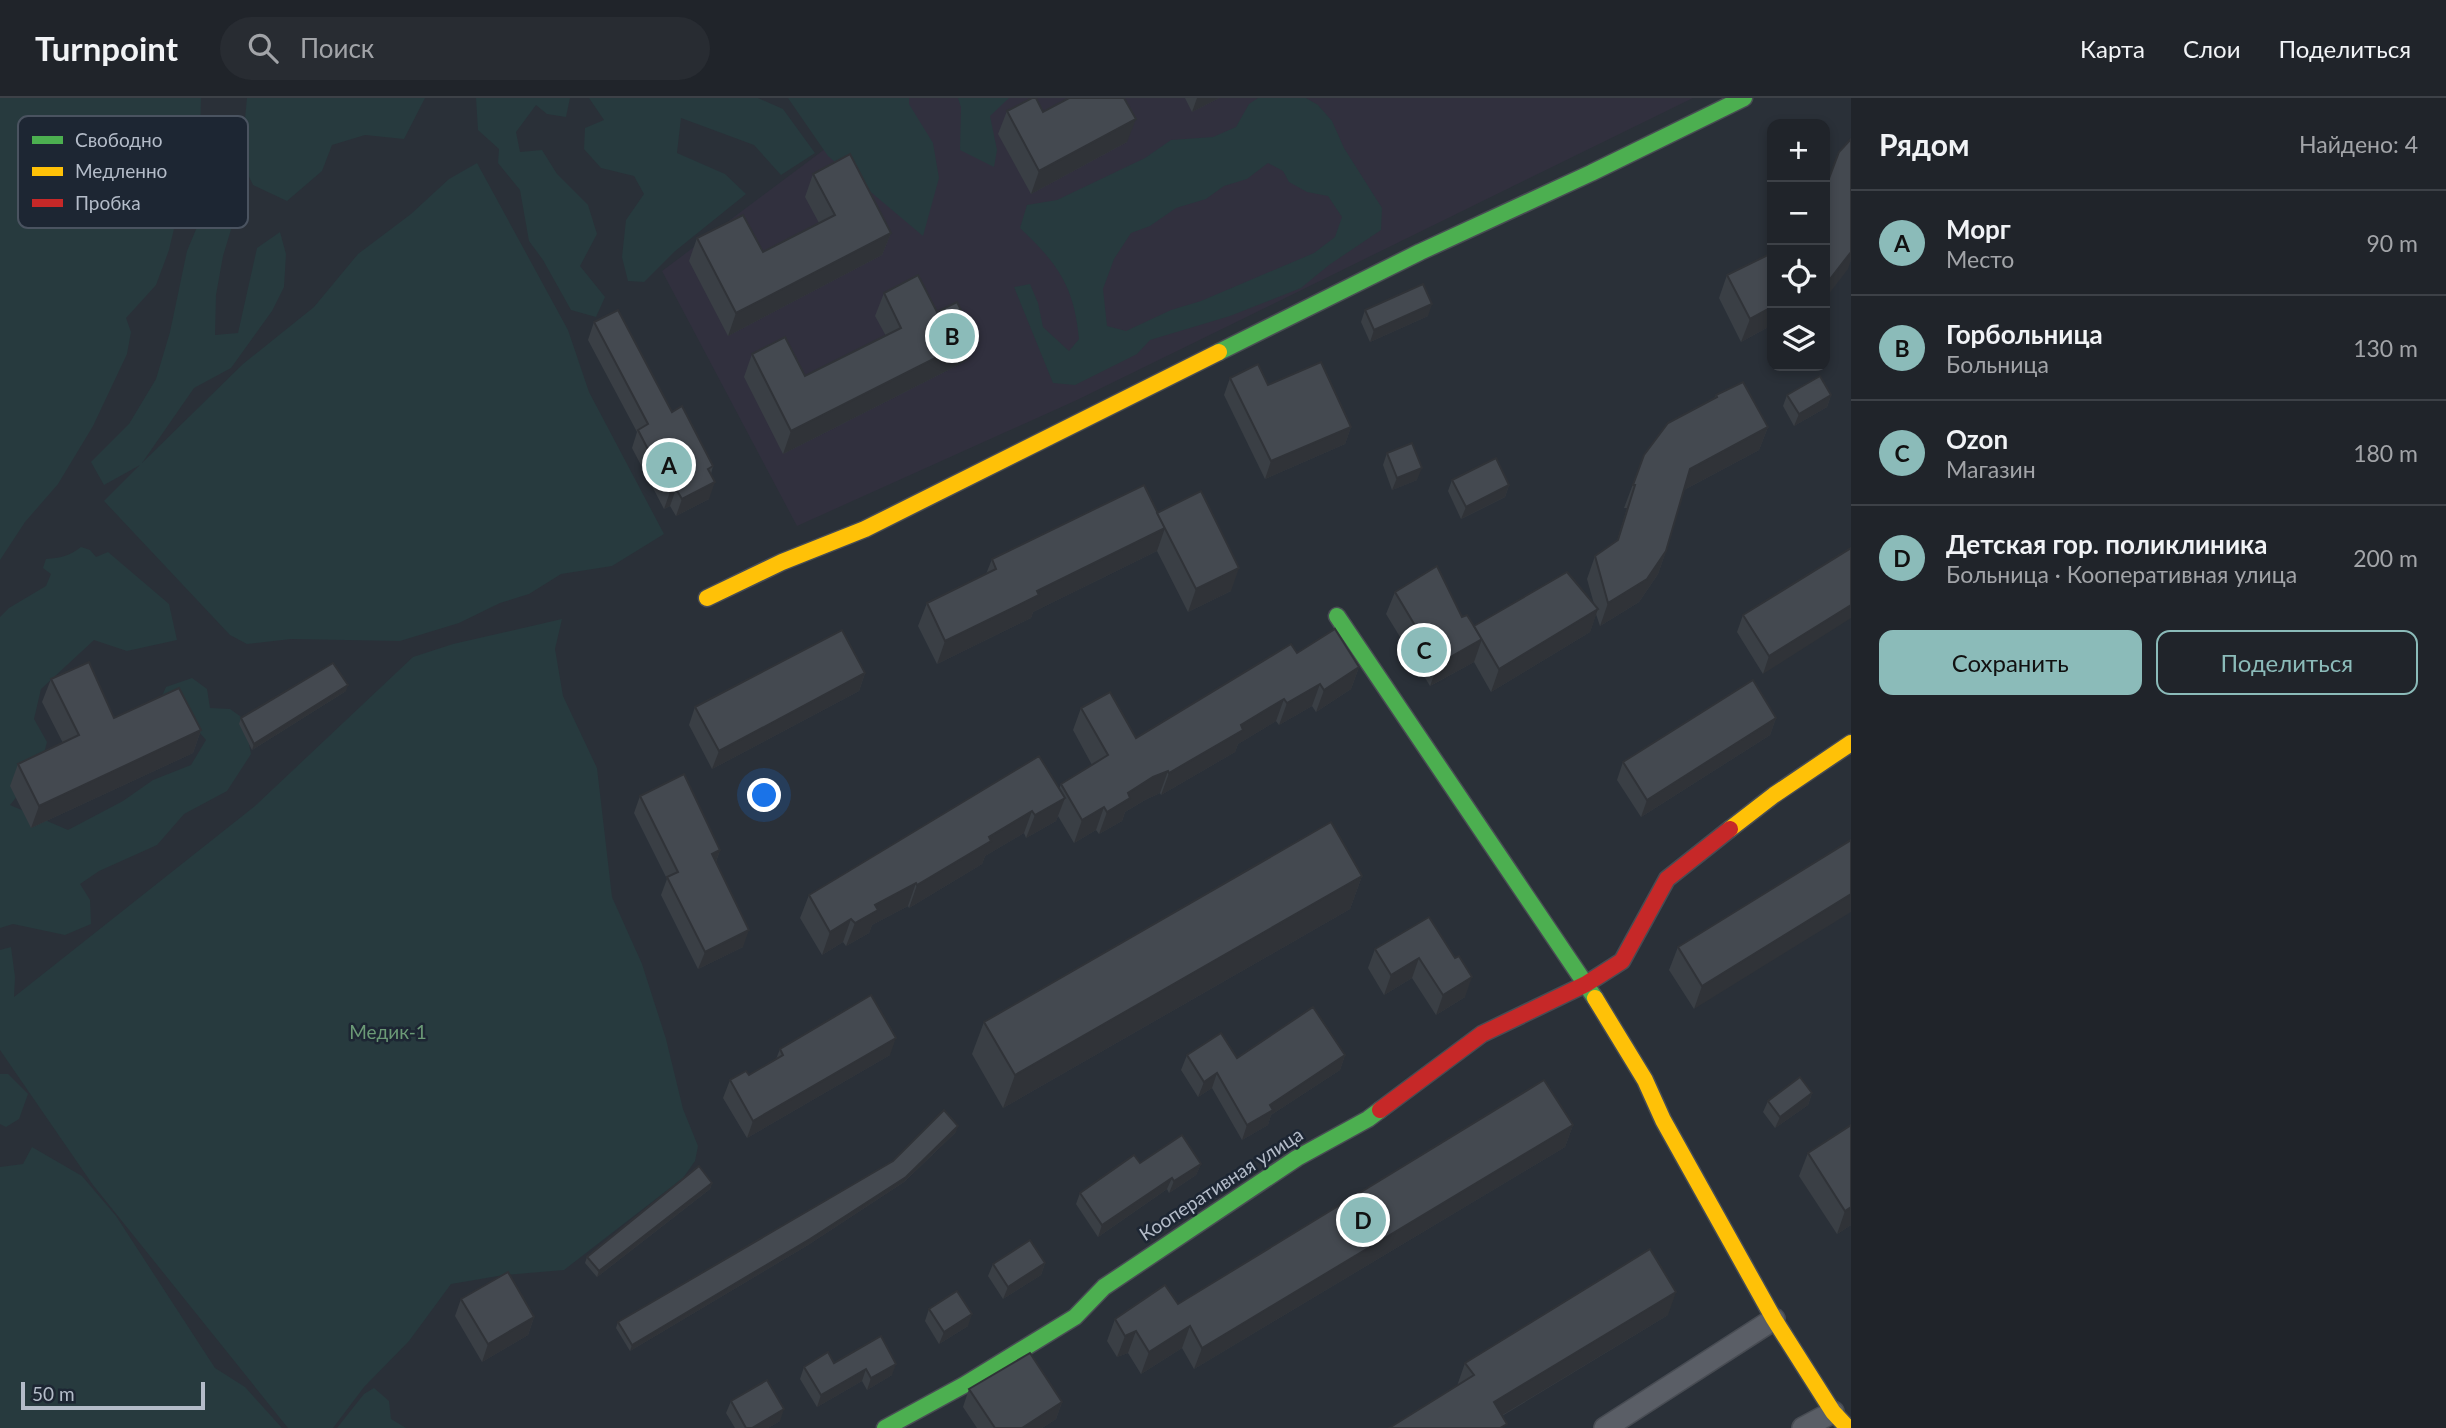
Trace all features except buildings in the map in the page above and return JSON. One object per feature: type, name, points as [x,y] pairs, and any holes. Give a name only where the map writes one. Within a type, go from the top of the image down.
[{"type":"street","points":[[707,598],[782,562],[865,529],[1420,252],[1744,98]]},
{"type":"street","points":[[1337,616],[1586,984],[1645,1080],[1663,1120],[1774,1319],[1833,1412],[1848,1428]]},
{"type":"street","name":"Кооперативная улица","points":[[885,1428],[964,1385],[1075,1317],[1104,1287],[1297,1158],[1368,1119],[1482,1034],[1586,984],[1622,961],[1667,879],[1774,795],[1851,743]]},
{"type":"street","points":[[1605,1428],[1774,1319]]},
{"type":"street","points":[[1803,1428],[1833,1412]]},
{"type":"shaded area","points":[[893,98],[1693,98],[1077,400],[797,526],[662,271]]},
{"type":"green space","points":[[0,98],[201,98],[201,116],[18,116],[18,228],[174,228],[156,285],[126,318],[131,332],[127,354],[93,426],[58,484],[25,522],[0,560]]},
{"type":"green space","points":[[247,98],[425,98],[404,139],[365,135],[332,145],[322,171],[287,201],[253,185],[248,175],[248,116],[245,116]]},
{"type":"green space","points":[[476,98],[570,98],[566,117],[547,114],[536,105],[516,132],[520,152],[542,150],[557,174],[588,205],[597,234],[580,266],[605,297],[596,317],[571,310],[529,241],[520,190],[498,163],[499,149],[478,130]]},
{"type":"green space","points":[[589,98],[758,98],[783,109],[815,153],[781,175],[754,145],[681,118],[677,153],[725,174],[746,194],[674,252],[644,282],[628,281],[622,257],[626,220],[644,194],[634,176],[601,168],[584,149],[585,128],[604,120]]},
{"type":"green space","points":[[788,98],[909,98],[909,104],[933,143],[939,178],[923,236],[828,156]]},
{"type":"green space","points":[[958,98],[1009,98],[990,116],[997,150],[994,167],[960,150],[961,107]]},
{"type":"green space","points":[[1258,98],[1306,98],[1318,105],[1332,121],[1344,148],[1382,208],[1381,230],[1329,265],[1301,288],[1230,316],[1150,340],[1137,354],[1075,385],[1053,383],[1014,287],[1030,284],[1038,303],[1043,327],[1069,351],[1079,339],[1077,320],[1062,277],[1045,253],[1020,228],[1027,205],[1057,200],[1145,158],[1171,140],[1213,137],[1236,127],[1249,104]],"holes":[[[1268,163],[1283,171],[1289,182],[1307,192],[1328,196],[1342,217],[1335,237],[1314,253],[1201,301],[1171,310],[1126,331],[1107,326],[1103,289],[1114,259],[1131,233],[1150,226],[1176,208],[1206,199],[1224,186],[1247,179]]]},
{"type":"green space","points":[[477,163],[568,330],[589,392],[664,534],[612,566],[561,574],[529,594],[500,603],[459,623],[400,641],[291,639],[247,644],[230,635],[104,501],[140,465],[104,485],[91,462],[129,424],[156,379],[170,332],[187,251],[197,228],[231,228],[216,295],[215,335],[238,333],[257,248],[280,232],[286,254],[284,287],[272,311],[231,368],[194,388],[142,463],[243,364],[314,307],[358,254],[411,214],[449,179]]},
{"type":"green space","points":[[81,547],[90,550],[96,557],[108,552],[169,604],[177,640],[127,651],[94,640],[41,689],[34,719],[47,742],[40,768],[10,805],[68,830],[123,801],[153,780],[191,765],[206,740],[183,713],[158,705],[166,687],[192,678],[207,689],[210,708],[230,709],[244,719],[251,754],[227,791],[184,814],[157,845],[99,871],[80,884],[90,900],[91,924],[65,935],[13,924],[0,928],[0,617],[9,608],[46,586],[51,574],[43,568],[46,559],[65,556]]},
{"type":"green space","name":"Медик-1","points":[[562,619],[555,649],[563,696],[597,768],[612,897],[642,964],[666,1039],[683,1109],[698,1146],[695,1161],[683,1178],[564,1270],[504,1275],[451,1284],[409,1341],[364,1387],[333,1428],[288,1428],[93,1185],[0,1050],[0,950],[11,947],[15,977],[14,997],[255,806],[413,657],[453,644]]},
{"type":"green space","points":[[0,1074],[8,1074],[28,1094],[19,1119],[6,1127],[0,1124]]},
{"type":"green space","points":[[32,1147],[82,1176],[116,1216],[215,1368],[245,1387],[282,1428],[0,1428],[0,1167],[23,1164]]},
{"type":"green space","points":[[374,1388],[389,1401],[391,1419],[406,1428],[337,1428],[364,1394]]},
{"type":"traffic: fast","points":[[1219,352],[1420,252],[1744,98]]},
{"type":"traffic: fast","points":[[1337,616],[1595,998]]},
{"type":"traffic: fast","points":[[885,1428],[964,1385],[1075,1317],[1104,1287],[1297,1158],[1380,1110]]},
{"type":"traffic: slow","points":[[707,598],[782,562],[865,529],[1219,352]]},
{"type":"traffic: slow","points":[[1730,829],[1774,795],[1851,743]]},
{"type":"traffic: slow","points":[[1595,998],[1645,1080],[1663,1120],[1774,1319],[1833,1412],[1848,1428]]},
{"type":"traffic: jam","points":[[1380,1110],[1482,1034],[1586,984],[1622,961],[1667,879],[1730,829]]},
{"type":"place","name":"Горбольница","points":[[952,336]]},
{"type":"place","name":"Морг","points":[[669,465]]},
{"type":"place","name":"Ozon","points":[[1424,650]]},
{"type":"place","name":"Детская гор. поликлиника","points":[[1363,1220]]}]
